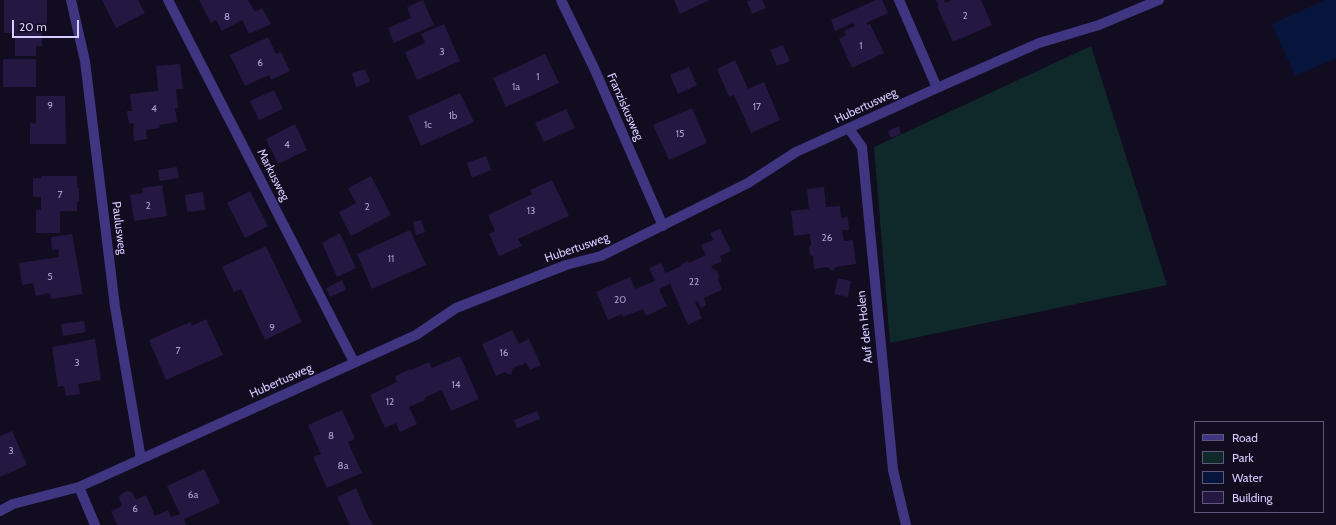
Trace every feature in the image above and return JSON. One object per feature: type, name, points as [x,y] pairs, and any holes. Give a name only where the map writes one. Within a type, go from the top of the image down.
[{"type":"street","name":"Paulusweg","points":[[71,0],[85,61],[115,307],[141,459]]},
{"type":"street","name":"Markusweg","points":[[168,0],[354,362]]},
{"type":"street","name":"Franziskusweg","points":[[561,0],[594,68],[663,226]]},
{"type":"street","points":[[899,0],[937,88]]},
{"type":"street","name":"Hubertusweg","points":[[0,511],[13,504],[79,487],[416,335],[456,308],[566,265],[602,256],[748,183],[796,152],[1039,42],[1099,25],[1159,0]]},
{"type":"street","name":"Auf den Holen","points":[[849,129],[862,147],[893,470],[906,525]]},
{"type":"street","points":[[79,487],[95,525]]},
{"type":"green space","points":[[1091,46],[1167,285],[890,343],[874,147]]},
{"type":"water","points":[[1325,0],[1336,0],[1336,58],[1295,76],[1272,24]]},
{"type":"building","points":[[4,0],[47,0],[47,32],[42,33],[42,46],[36,46],[36,56],[15,56],[15,33],[4,33]]},
{"type":"building","points":[[102,0],[138,0],[145,13],[116,28]]},
{"type":"building","points":[[199,0],[248,0],[255,12],[262,8],[271,24],[249,34],[242,20],[222,31],[216,20],[211,23]]},
{"type":"building","points":[[423,0],[434,25],[394,43],[388,28],[411,18],[407,7]]},
{"type":"building","points":[[674,0],[710,0],[680,14]]},
{"type":"building","points":[[762,0],[766,8],[752,14],[747,1]]},
{"type":"building","points":[[876,0],[882,0],[888,13],[866,23],[868,25],[870,24],[884,53],[852,68],[839,39],[846,35],[844,31],[855,26],[853,23],[835,31],[831,20]]},
{"type":"building","points":[[936,0],[944,0],[945,3],[952,0],[981,0],[992,25],[953,42],[937,6],[939,6]]},
{"type":"building","points":[[444,24],[460,61],[417,80],[405,52],[425,43],[421,34]]},
{"type":"building","points":[[268,37],[276,54],[281,52],[290,71],[271,80],[269,75],[245,86],[230,55]]},
{"type":"building","points":[[783,45],[790,61],[777,66],[770,50]]},
{"type":"building","points":[[545,54],[559,83],[506,107],[493,78]]},
{"type":"building","points":[[3,59],[36,59],[36,87],[3,87]]},
{"type":"building","points":[[735,60],[748,89],[764,82],[780,120],[751,133],[734,95],[729,97],[717,69]]},
{"type":"building","points":[[180,64],[183,89],[176,89],[178,108],[175,108],[177,122],[159,125],[160,128],[146,130],[147,139],[134,141],[134,123],[129,124],[127,111],[132,111],[130,94],[158,91],[156,66]]},
{"type":"building","points":[[689,67],[697,85],[678,94],[670,75]]},
{"type":"building","points":[[365,69],[370,82],[356,87],[352,73]]},
{"type":"building","points":[[274,90],[283,109],[259,120],[250,101]]},
{"type":"building","points":[[460,93],[474,122],[421,146],[408,116]]},
{"type":"building","points":[[36,96],[65,96],[66,144],[30,144],[30,123],[36,124]]},
{"type":"building","points":[[692,108],[707,143],[669,160],[653,125]]},
{"type":"building","points":[[566,109],[575,128],[544,142],[535,123]]},
{"type":"building","points":[[295,124],[307,150],[278,164],[266,139]]},
{"type":"building","points":[[899,126],[901,134],[891,138],[888,131]]},
{"type":"building","points":[[486,156],[491,170],[472,178],[467,163]]},
{"type":"building","points":[[177,167],[179,178],[160,181],[158,170]]},
{"type":"building","points":[[41,176],[77,176],[79,201],[77,202],[77,211],[60,211],[60,233],[36,233],[36,210],[41,210],[41,197],[33,197],[33,178],[42,178]]},
{"type":"building","points":[[371,176],[391,215],[351,236],[339,212],[356,203],[348,188]]},
{"type":"building","points":[[552,180],[569,216],[518,239],[522,246],[499,256],[489,234],[495,231],[488,215],[532,194],[530,190]]},
{"type":"building","points":[[162,185],[167,216],[134,221],[130,195],[143,193],[142,188]]},
{"type":"building","points":[[824,187],[826,207],[840,206],[841,218],[848,217],[849,230],[842,230],[844,241],[853,240],[856,264],[836,267],[832,271],[828,267],[814,269],[813,256],[810,255],[809,247],[811,245],[810,234],[794,236],[791,211],[809,209],[807,189]]},
{"type":"building","points":[[250,191],[268,226],[245,238],[227,203]]},
{"type":"building","points":[[203,192],[205,210],[187,212],[185,195]]},
{"type":"building","points":[[421,220],[425,232],[416,235],[413,222]]},
{"type":"building","points":[[720,229],[731,251],[720,256],[722,261],[711,266],[717,271],[719,276],[718,280],[722,290],[704,298],[706,305],[701,308],[698,301],[695,302],[702,318],[688,325],[670,284],[659,289],[667,306],[646,316],[643,309],[623,317],[622,314],[608,320],[596,292],[630,277],[635,289],[655,281],[649,268],[661,263],[666,273],[688,261],[689,263],[706,255],[701,245],[713,240],[710,233]]},
{"type":"building","points":[[410,230],[426,265],[372,289],[357,254]]},
{"type":"building","points":[[340,233],[356,268],[337,277],[322,243]]},
{"type":"building","points":[[72,234],[83,294],[51,299],[50,293],[36,296],[33,283],[22,285],[19,263],[59,257],[58,249],[52,250],[51,237]]},
{"type":"building","points":[[266,246],[302,322],[265,340],[241,289],[234,292],[222,267]]},
{"type":"building","points":[[838,278],[851,281],[848,297],[834,294]]},
{"type":"building","points":[[342,280],[346,290],[330,297],[326,288]]},
{"type":"building","points":[[206,319],[223,355],[166,380],[149,340],[190,322],[192,326]]},
{"type":"building","points":[[84,321],[86,332],[63,336],[61,324]]},
{"type":"building","points":[[512,330],[519,344],[529,339],[541,365],[530,370],[526,363],[513,368],[511,375],[504,372],[496,376],[482,344]]},
{"type":"building","points":[[95,339],[101,380],[78,384],[80,394],[66,396],[64,386],[58,387],[52,347]]},
{"type":"building","points":[[460,356],[479,399],[451,411],[442,390],[409,407],[417,424],[400,432],[396,423],[385,428],[370,395],[397,382],[395,376],[411,369],[429,362],[432,368]]},
{"type":"building","points":[[342,410],[355,439],[348,442],[362,473],[327,488],[313,457],[321,454],[308,425]]},
{"type":"building","points":[[537,411],[540,419],[517,428],[514,420]]},
{"type":"building","points":[[12,431],[27,465],[0,477],[0,436]]},
{"type":"building","points":[[204,469],[220,503],[184,519],[186,525],[117,525],[111,511],[122,506],[119,498],[121,494],[127,491],[132,492],[136,500],[146,495],[155,516],[168,510],[171,517],[180,514],[167,486]]},
{"type":"building","points":[[356,488],[373,525],[350,525],[337,497]]}]
